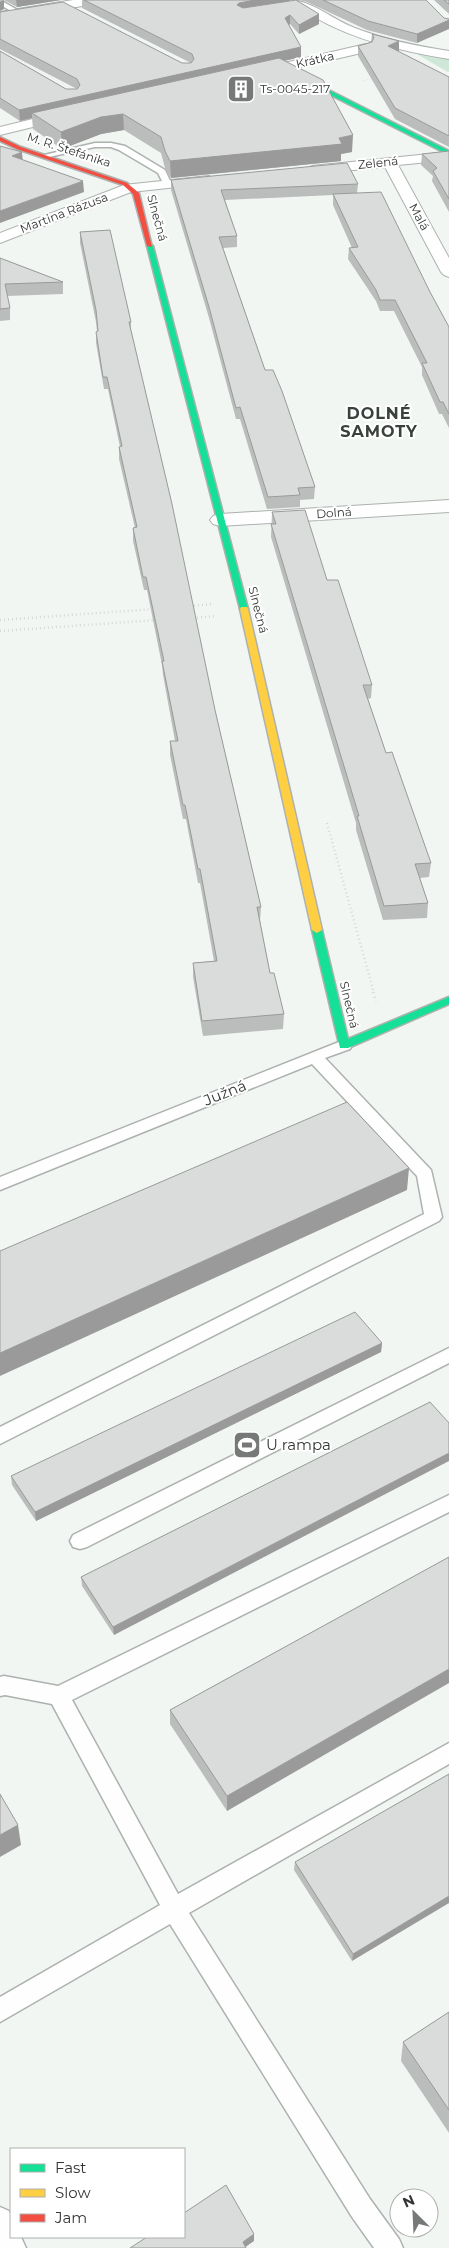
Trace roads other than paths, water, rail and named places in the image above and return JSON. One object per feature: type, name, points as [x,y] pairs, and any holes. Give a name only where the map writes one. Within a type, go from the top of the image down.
[{"type":"street","points":[[0,16],[94,0]]},
{"type":"street","points":[[295,4],[356,33],[388,43],[427,66]]},
{"type":"street","points":[[64,5],[85,16]]},
{"type":"street","points":[[335,23],[448,46]]},
{"type":"street","points":[[388,43],[448,46]]},
{"type":"street","name":"Krátka","points":[[243,76],[366,48]]},
{"type":"street","name":"Zelená","points":[[281,68],[449,155]]},
{"type":"street","points":[[0,130],[82,111]]},
{"type":"street","name":"M. R. Štefánika","points":[[0,139],[19,148],[100,174],[125,184],[129,188]]},
{"type":"street","name":"Zelená","points":[[301,172],[449,155]]},
{"type":"street","name":"Malá","points":[[389,162],[449,272]]},
{"type":"street","points":[[129,188],[225,179]]},
{"type":"street","name":"Martina Rázusa","points":[[0,238],[129,188]]},
{"type":"street","name":"Slnečná","points":[[129,188],[136,193],[242,602],[344,1045]]},
{"type":"street","name":"Dolná","points":[[220,520],[449,506]]},
{"type":"street","name":"Južná","points":[[344,1045],[449,1000]]},
{"type":"lane","points":[[0,2],[18,13]]},
{"type":"lane","points":[[44,156],[96,145],[111,145],[122,148],[162,172],[168,184]]},
{"type":"lane","name":"Južná","points":[[0,1184],[344,1045]]},
{"type":"lane","points":[[0,1436],[433,1217],[425,1174],[315,1057]]},
{"type":"lane","points":[[80,1541],[449,1355]]},
{"type":"lane","points":[[0,1687],[4,1685],[59,1696],[449,1503]]},
{"type":"lane","points":[[59,1696],[174,1909],[361,2208],[390,2248]]},
{"type":"lane","points":[[0,2010],[449,1753]]},
{"type":"lane","points":[[0,2220],[13,2248]]},
{"type":"place","name":"Ts-0045-217","points":[[241,89]]},
{"type":"place","name":"U rampa","points":[[247,1445]]},
{"type":"district","name":"DOLNÉ SAMOTY","points":[[379,422]]}]
